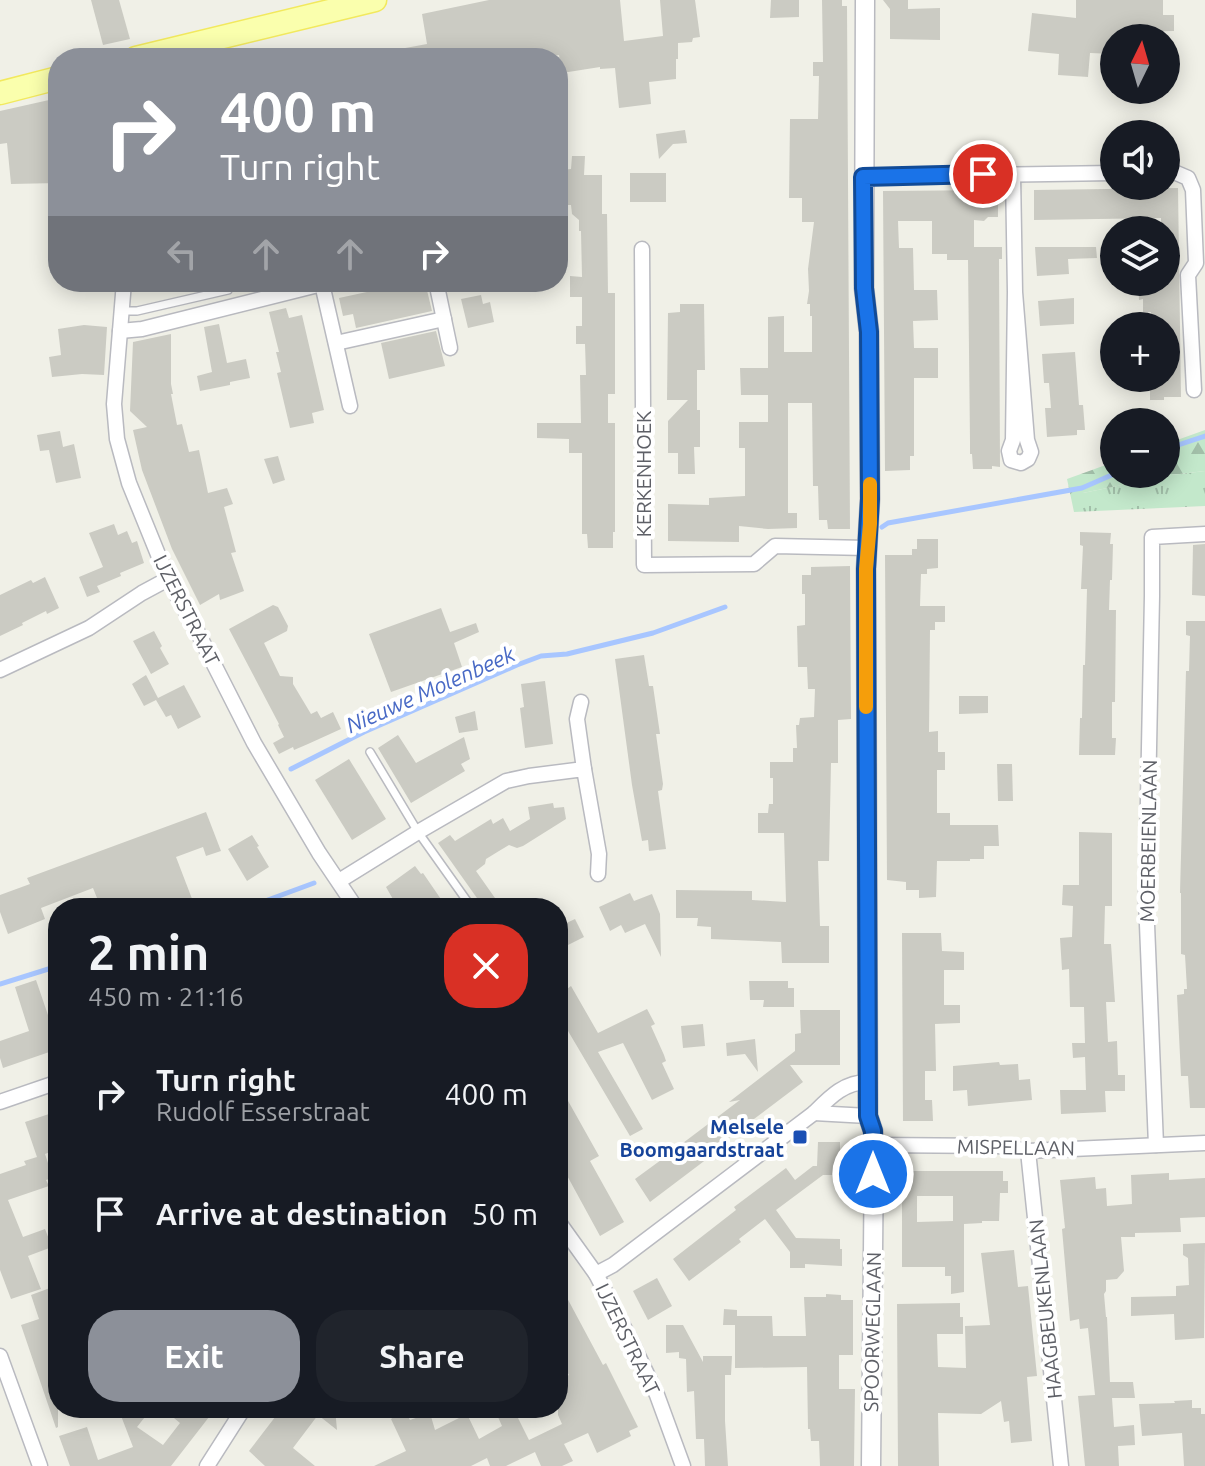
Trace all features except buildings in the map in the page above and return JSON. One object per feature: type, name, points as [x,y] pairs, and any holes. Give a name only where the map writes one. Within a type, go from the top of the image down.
[{"type":"main road","points":[[177,48],[375,0]]},
{"type":"main road","points":[[0,93],[48,81]]},
{"type":"street","name":"SPOORWEGLAAN","points":[[865,0],[864,288],[869,332],[870,499],[866,569],[868,1116],[874,1145],[871,1466]]},
{"type":"street","points":[[863,177],[1100,173]]},
{"type":"street","points":[[1013,174],[1013,440],[1009,451],[1011,460],[1021,463],[1028,459],[1031,452],[1027,440],[1015,292]]},
{"type":"street","points":[[1180,175],[1188,178],[1193,190],[1196,263],[1188,275],[1194,390]]},
{"type":"street","name":"KERKENHOEK","points":[[642,249],[644,565],[754,564],[775,546],[867,548]]},
{"type":"street","name":"IJZERSTRAAT","points":[[123,292],[114,404],[117,439],[129,483],[168,579],[254,743],[319,853],[350,898]]},
{"type":"street","points":[[120,331],[142,329],[290,292]]},
{"type":"street","points":[[324,292],[350,406]]},
{"type":"street","points":[[438,292],[450,348]]},
{"type":"street","points":[[336,343],[444,319]]},
{"type":"street","name":"MOERBEIENLAAN","points":[[1156,1145],[1146,900],[1152,537],[1205,534]]},
{"type":"street","points":[[0,670],[89,628],[168,579]]},
{"type":"street","points":[[581,702],[577,719],[599,854],[598,874]]},
{"type":"street","points":[[339,881],[506,781],[584,769]]},
{"type":"street","points":[[596,1274],[613,1265],[844,1087],[856,1082],[868,1082]]},
{"type":"street","points":[[0,1102],[48,1085]]},
{"type":"street","points":[[814,1113],[868,1116]]},
{"type":"street","name":"MISPELLAAN","points":[[874,1145],[999,1146],[1028,1151],[1205,1143]]},
{"type":"street","name":"HAAGBEUKENLAAN","points":[[1028,1151],[1061,1466]]},
{"type":"street","name":"IJZERSTRAAT","points":[[568,1235],[596,1274],[657,1395],[677,1464]]},
{"type":"street","points":[[0,1356],[40,1466]]},
{"type":"street","points":[[207,1466],[238,1418]]},
{"type":"lane","points":[[122,311],[137,311],[219,292]]},
{"type":"lane","points":[[370,752],[418,832],[465,898]]},
{"type":"green space","points":[[1205,430],[1205,471],[1180,474],[1180,439]]},
{"type":"green space","points":[[1100,467],[1100,488],[1107,488],[1070,493],[1067,479]]},
{"type":"green space","points":[[1205,471],[1205,506],[1074,512],[1070,493],[1107,488],[1180,488],[1180,474]]},
{"type":"waterway","name":"Nieuwe Molenbeek","points":[[1180,444],[1205,436]]},
{"type":"waterway","name":"Nieuwe Molenbeek","points":[[882,527],[888,523],[1082,488],[1100,480]]},
{"type":"waterway","name":"Nieuwe Molenbeek","points":[[291,769],[364,732],[541,656],[567,654],[653,633],[725,607]]},
{"type":"waterway","name":"Nieuwe Molenbeek","points":[[273,898],[314,883]]},
{"type":"waterway","name":"Nieuwe Molenbeek","points":[[0,984],[48,969]]},
{"type":"slow traffic","points":[[866,707],[866,569],[870,484]]},
{"type":"place","name":"Melsele Boomgaardstraat","points":[[800,1137]]},
{"type":"route","points":[[873,1174],[873,1131],[868,1116],[866,569],[870,524],[869,332],[864,288],[863,177],[983,174]]}]
